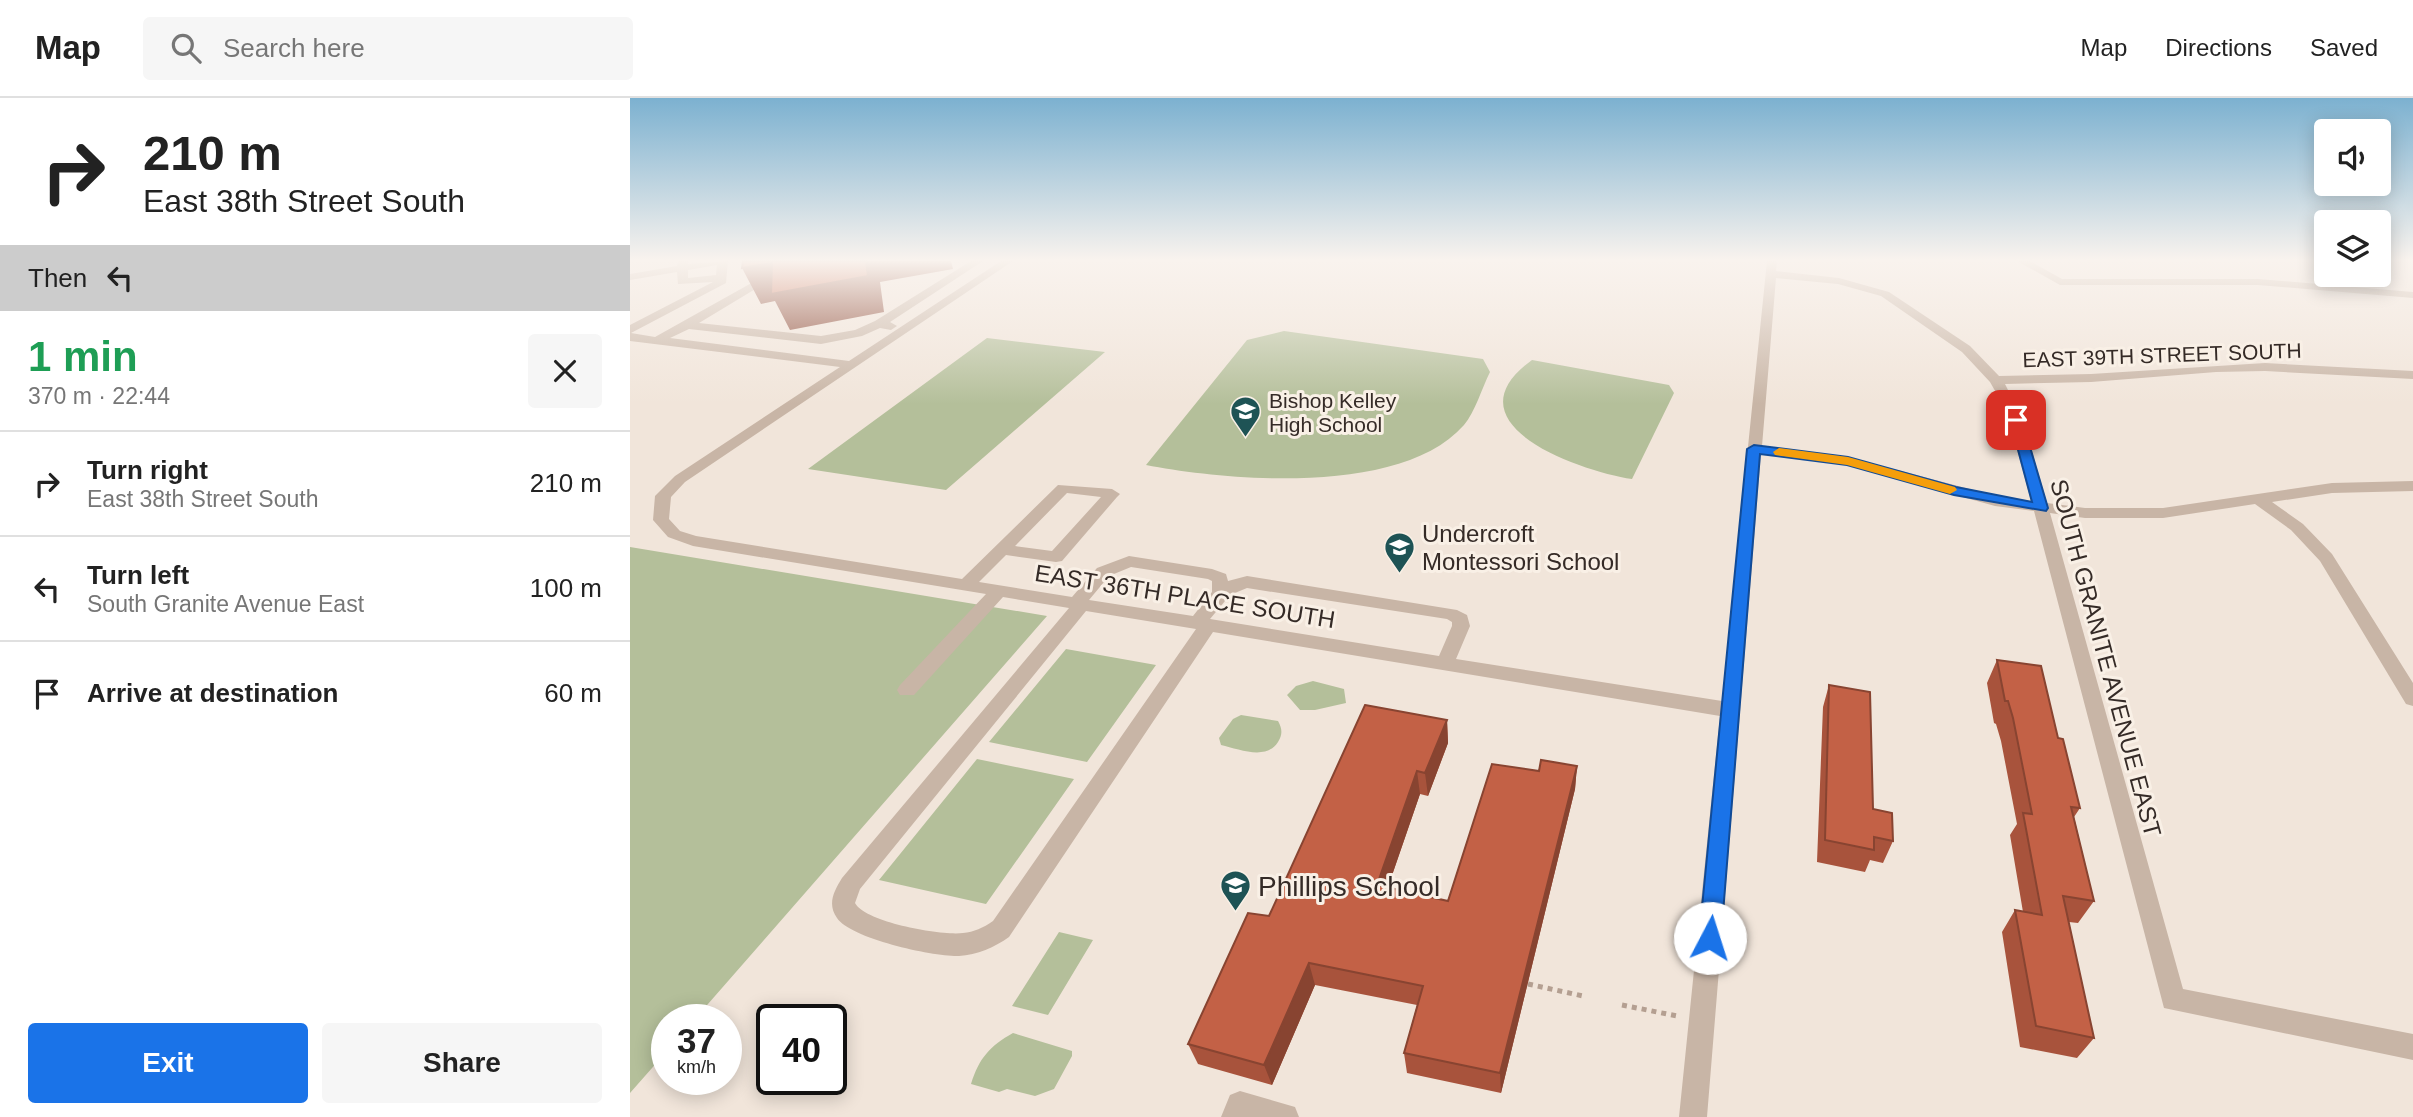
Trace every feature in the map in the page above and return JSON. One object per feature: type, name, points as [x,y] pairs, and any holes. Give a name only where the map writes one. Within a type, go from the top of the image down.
[{"type":"street","points":[[630,330],[672,309]]},
{"type":"street","points":[[656,341],[712,309]]},
{"type":"street","points":[[687,325],[821,340],[858,333],[903,309]]},
{"type":"street","points":[[630,338],[852,365],[937,309]]},
{"type":"street","points":[[1693,1117],[1767,309]]},
{"type":"street","name":"SOUTH GRANITE AVENUE EAST","points":[[1906,309],[1966,349],[1996,380],[2016,420],[2174,999],[2413,1047]]},
{"type":"street","points":[[879,324],[908,328]]},
{"type":"street","name":"EAST 36TH PLACE SOUTH","points":[[852,365],[680,479],[663,496],[661,520],[674,534],[693,541],[1731,710]]},
{"type":"street","name":"EAST 39TH STREET SOUTH","points":[[1996,380],[2091,378],[2241,368],[2309,368],[2413,375]]},
{"type":"street","points":[[1754,449],[1848,461],[1954,491],[2041,508],[2130,515],[2163,513],[2332,488],[2413,486]]},
{"type":"street","points":[[967,585],[1063,488],[1112,494],[1056,557],[1002,550]]},
{"type":"street","points":[[2258,499],[2297,527],[2326,558],[2413,699]]},
{"type":"street","points":[[1220,592],[1220,578],[1212,574],[1129,561],[1103,572],[852,882],[843,897],[843,909],[849,919],[865,926],[955,945],[990,936],[1001,929],[1203,624],[1220,592],[1233,583],[1247,582],[1451,614],[1461,619],[1461,626],[1445,663]]},
{"type":"street","points":[[906,690],[999,591]]},
{"type":"street","points":[[1235,1117],[1240,1105],[1285,1117]]},
{"type":"path","points":[[1528,984],[1583,996]]},
{"type":"path","points":[[1622,1004],[1677,1016]]},
{"type":"green space","points":[[1284,331],[1483,359],[1490,372],[1464,425],[1436,448],[1400,463],[1358,473],[1312,478],[1222,475],[1146,465],[1247,340]]},
{"type":"green space","points":[[987,338],[1105,352],[946,490],[808,469]]},
{"type":"green space","points":[[1532,360],[1669,385],[1674,393],[1632,479],[1582,466],[1554,455],[1511,424],[1503,404],[1509,383]]},
{"type":"green space","points":[[630,547],[1047,616],[708,1004],[651,1004],[651,1069],[630,1093]]},
{"type":"green space","points":[[1066,649],[1156,665],[1087,762],[989,742]]},
{"type":"green space","points":[[1313,681],[1344,689],[1346,703],[1315,710],[1300,710],[1287,695],[1296,686]]},
{"type":"green space","points":[[1241,715],[1278,721],[1281,736],[1273,748],[1259,752],[1221,745],[1219,738],[1233,719]]},
{"type":"green space","points":[[977,759],[1074,779],[986,904],[879,880]]},
{"type":"green space","points":[[1059,932],[1093,940],[1048,1015],[1012,1006]]},
{"type":"green space","points":[[1013,1033],[1072,1051],[1072,1056],[1054,1089],[1035,1096],[1007,1089],[999,1092],[971,1084],[986,1054]]},
{"type":"building","points":[[1997,660],[2041,666],[2058,738],[2063,739],[2080,808],[2071,807],[2094,901],[2063,896],[2094,1038],[2036,1026],[2015,910],[2042,915],[2023,813],[2032,814],[2013,718],[2008,701],[2005,701]]},
{"type":"building","points":[[1829,685],[1870,692],[1873,809],[1892,813],[1893,841],[1874,837],[1874,850],[1825,840]]},
{"type":"building","points":[[1365,705],[1447,720],[1425,773],[1417,771],[1377,885],[1448,901],[1492,764],[1539,771],[1541,760],[1577,766],[1500,1073],[1404,1053],[1423,986],[1309,963],[1264,1065],[1188,1044],[1248,913],[1269,916]]},
{"type":"slow traffic","points":[[1779,452],[1848,461],[1888,470],[1950,490]]},
{"type":"place","name":"Bishop Kelley High School","points":[[1246,439]]},
{"type":"place","name":"Undercroft Montessori School","points":[[1399,574]]},
{"type":"place","name":"Phillips School","points":[[1235,913]]},
{"type":"route","points":[[1710,938],[1754,449],[1848,461],[1995,501],[2041,508],[2016,420]]}]
